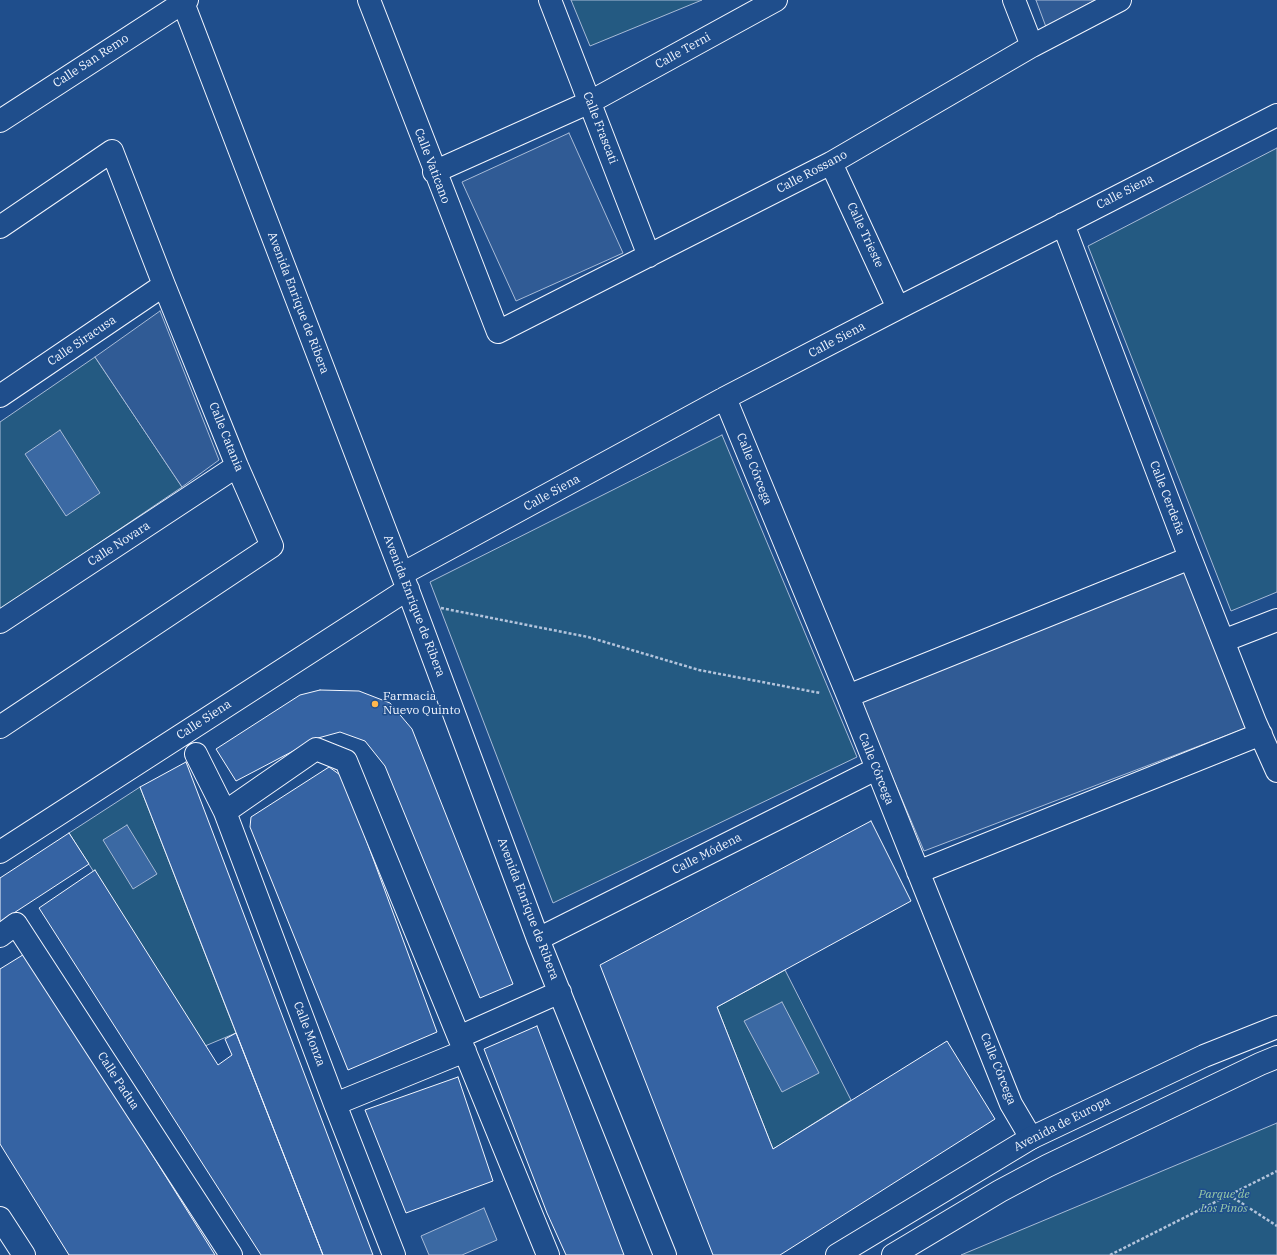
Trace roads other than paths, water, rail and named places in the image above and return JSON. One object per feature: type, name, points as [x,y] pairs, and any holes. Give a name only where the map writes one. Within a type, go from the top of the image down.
[{"type":"street","name":"Calle Vaticano","points":[[369,0],[434,172],[498,332]]},
{"type":"street","name":"Calle Frascati","points":[[550,0],[649,256]]},
{"type":"street","name":"Calle Terni","points":[[434,172],[590,102],[776,0]]},
{"type":"street","points":[[1014,0],[1032,46]]},
{"type":"street","name":"Calle Rossano","points":[[498,332],[831,163],[1032,46],[1120,0]]},
{"type":"street","name":"Calle San Remo","points":[[0,121],[184,1]]},
{"type":"street","name":"Avenida Enrique de Ribera","points":[[184,1],[405,581],[538,939],[665,1255]]},
{"type":"street","name":"Calle Siena","points":[[0,852],[405,581],[725,398],[1277,114]]},
{"type":"street","name":"Calle Catania","points":[[0,227],[112,150],[164,285],[228,463],[272,546],[0,727]]},
{"type":"street","name":"Calle Trieste","points":[[831,163],[898,308]]},
{"type":"street","name":"Calle Cerdeña","points":[[1063,224],[1190,558],[1277,771]]},
{"type":"street","name":"Calle Siracusa","points":[[0,396],[164,285]]},
{"type":"street","name":"Calle Córcega","points":[[725,398],[848,696],[876,769],[1012,1104],[1031,1138]]},
{"type":"street","name":"Calle Novara","points":[[0,622],[228,463]]},
{"type":"street","points":[[848,696],[1190,558]]},
{"type":"street","points":[[1223,641],[1277,620]]},
{"type":"street","points":[[918,872],[1261,734]]},
{"type":"street","points":[[225,812],[316,749],[346,761],[548,1255]]},
{"type":"street","name":"Calle Monza","points":[[196,754],[225,812],[335,1104],[394,1255]]},
{"type":"street","name":"Calle Módena","points":[[538,939],[876,769]]},
{"type":"street","name":"Calle Padua","points":[[0,936],[16,924],[231,1255]]},
{"type":"street","points":[[335,1104],[462,1044],[560,992]]},
{"type":"street","name":"Avenida de Europa","points":[[837,1255],[1031,1138],[1204,1056],[1277,1027]]},
{"type":"street","points":[[893,1255],[1000,1191],[1047,1166],[1260,1064],[1277,1058]]},
{"type":"street","points":[[0,1218],[24,1255]]},
{"type":"place","name":"Farmacia Nuevo Quinto","points":[[375,704]]},
{"type":"park label","name":"Parque de Los Pinos","points":[[1224,1202]]}]
